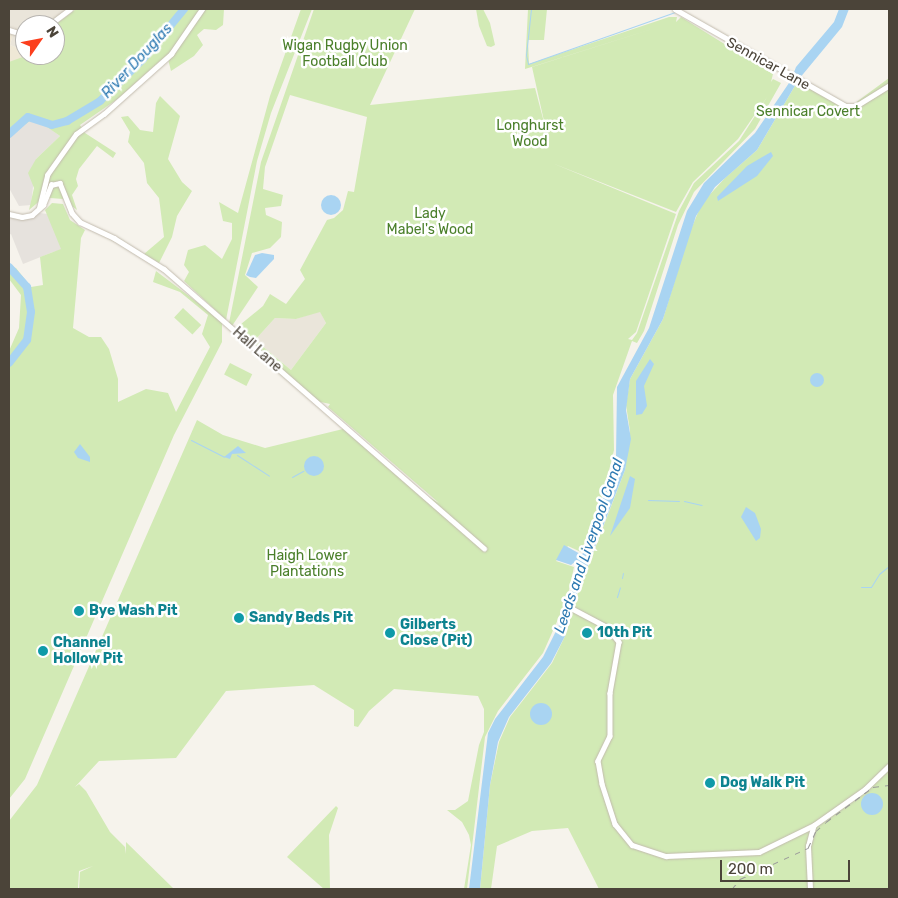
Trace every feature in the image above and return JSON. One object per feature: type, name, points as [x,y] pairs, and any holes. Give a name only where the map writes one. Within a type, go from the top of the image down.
[{"type":"street","points":[[9,214],[28,217],[39,208],[47,175],[76,134],[104,114],[171,54],[202,9]]},
{"type":"street","name":"Sennicar Lane","points":[[675,9],[799,81],[852,107],[889,85]]},
{"type":"street","name":"Hall Lane","points":[[39,208],[51,185],[60,183],[72,213],[80,222],[114,238],[164,269],[484,548]]},
{"type":"street","points":[[573,609],[607,627],[619,642],[610,693],[610,736],[600,754],[599,773],[615,824],[632,845],[666,856],[759,852],[814,825],[865,789],[889,766]]},
{"type":"street","points":[[810,889],[808,839],[814,825]]},
{"type":"shaded area","points":[[9,9],[68,9],[63,15],[15,15],[15,28],[9,27]]},
{"type":"shaded area","points":[[15,28],[15,47],[10,45]]},
{"type":"shaded area","points":[[9,34],[13,35],[10,45],[15,47],[15,65],[27,65],[9,97]]},
{"type":"shaded area","points":[[34,117],[60,136],[36,159],[31,205],[19,206],[9,188],[9,136]]},
{"type":"shaded area","points":[[39,213],[65,216],[76,248],[53,252],[23,264],[11,234],[9,235],[9,216],[28,219]]},
{"type":"shaded area","points":[[320,311],[326,323],[291,370],[255,340],[275,318],[296,319]]},
{"type":"green space","points":[[76,9],[224,9],[223,25],[216,30],[204,29],[197,35],[203,45],[194,56],[171,71],[168,59],[161,60],[119,98],[80,125],[85,133],[116,153],[113,158],[97,146],[79,169],[76,179],[78,186],[72,195],[77,210],[63,199],[50,198],[42,199],[29,210],[34,188],[28,173],[36,159],[60,136],[34,118],[9,136],[9,62],[15,60],[15,65],[65,65],[65,17]]},
{"type":"green space","points":[[301,9],[312,9],[271,113],[257,161],[226,320],[184,281],[189,272],[184,265],[188,250],[205,245],[222,259],[232,239],[232,223],[223,221],[219,202],[238,213],[270,96]]},
{"type":"green space","points":[[314,9],[415,9],[370,105],[535,88],[546,130],[532,67],[668,24],[525,69],[528,9],[547,9],[544,40],[528,40],[529,64],[669,17],[677,17],[676,22],[681,17],[773,74],[771,82],[773,79],[781,83],[755,129],[694,192],[678,225],[644,331],[637,343],[632,341],[613,395],[614,450],[603,495],[581,552],[568,546],[556,561],[574,567],[567,599],[543,653],[498,711],[485,737],[467,889],[464,889],[471,845],[469,835],[462,822],[447,810],[455,810],[468,801],[479,745],[484,732],[484,709],[478,696],[394,689],[369,711],[358,727],[354,726],[354,710],[314,685],[226,691],[176,758],[99,761],[75,787],[79,784],[86,791],[110,832],[125,847],[126,854],[126,842],[174,889],[79,889],[80,872],[93,866],[79,871],[78,889],[9,889],[9,821],[37,785],[197,420],[223,435],[265,448],[343,429],[410,486],[439,503],[328,407],[330,404],[316,401],[235,329],[263,306],[270,294],[286,304],[305,279],[300,270],[327,220],[334,218],[343,210],[348,191],[354,192],[367,117],[290,95],[265,167],[263,189],[283,195],[281,206],[265,208],[266,215],[282,222],[281,237],[270,248],[252,253],[245,275],[258,287],[232,326],[229,323],[261,162]],"holes":[[[767,97],[739,141],[694,183],[679,211],[637,333],[632,340],[628,339],[636,332],[676,214],[552,163],[676,212],[693,182],[738,139]],[[320,312],[326,323],[291,370],[255,340],[275,318],[296,319]]]},
{"type":"green space","points":[[476,9],[483,9],[490,23],[495,45],[491,47],[487,46],[479,26]]},
{"type":"green space","name":"Sennicar Covert","points":[[889,78],[889,889],[599,889],[568,828],[532,831],[497,846],[491,889],[480,889],[490,785],[499,742],[510,717],[552,663],[565,636],[573,606],[625,470],[630,431],[626,405],[630,379],[663,319],[689,234],[702,203],[725,178],[757,150],[799,79],[851,106]]},
{"type":"green space","points":[[160,96],[180,116],[168,159],[182,182],[192,191],[177,216],[172,237],[159,263],[144,254],[164,237],[159,198],[147,183],[144,163],[128,142],[130,132],[121,117],[128,116],[140,130],[153,132],[156,103]]},
{"type":"green space","points":[[52,203],[63,204],[70,220],[85,230],[81,238],[73,328],[89,337],[101,337],[109,349],[118,379],[118,402],[146,389],[168,393],[176,412],[210,347],[202,334],[208,315],[180,292],[153,282],[156,271],[222,321],[222,342],[174,435],[25,779],[9,799],[9,351],[19,328],[21,295],[9,279],[9,266],[16,268],[31,287],[43,285],[40,257],[61,249],[45,210]]},
{"type":"green space","points":[[183,308],[201,325],[192,335],[174,318]]},
{"type":"green space","points":[[230,363],[252,374],[246,386],[224,375]]},
{"type":"green space","points":[[336,806],[338,808],[329,835],[330,889],[324,889],[287,857]]},
{"type":"water","name":"Leeds and Liverpool Canal","points":[[839,9],[849,9],[842,27],[799,79],[757,150],[715,187],[696,216],[663,319],[630,379],[626,410],[631,439],[625,470],[572,606],[565,636],[551,663],[509,717],[498,742],[490,785],[480,889],[469,889],[488,733],[495,719],[543,657],[567,609],[580,563],[576,561],[571,565],[556,560],[564,545],[582,555],[591,534],[616,457],[617,387],[649,328],[687,211],[704,183],[755,133],[791,80],[796,67],[834,22]]},
{"type":"water","points":[[771,152],[773,156],[757,176],[718,201],[717,197],[747,166]]},
{"type":"water","points":[[331,195],[338,198],[341,205],[338,212],[331,215],[324,212],[321,205],[324,198]]},
{"type":"water","points":[[262,253],[274,255],[274,259],[256,278],[246,275],[255,255]]},
{"type":"water","points":[[650,359],[654,364],[644,386],[647,406],[642,414],[636,415],[636,381]]},
{"type":"water","points":[[814,373],[820,373],[824,380],[820,387],[814,387],[810,383],[810,377]]},
{"type":"water","points":[[80,444],[90,457],[90,462],[78,458],[74,452]]},
{"type":"water","points":[[238,446],[246,453],[232,454],[230,459],[224,457]]},
{"type":"water","points":[[314,456],[321,459],[324,466],[321,473],[314,476],[307,473],[304,466],[307,459]]},
{"type":"water","points":[[630,476],[635,479],[630,508],[610,536]]},
{"type":"water","points":[[746,507],[755,513],[761,529],[760,538],[756,541],[741,517]]},
{"type":"water","points":[[541,703],[549,706],[552,714],[549,722],[541,725],[533,722],[530,714],[533,706]]},
{"type":"water","points":[[872,793],[880,796],[883,804],[880,812],[872,815],[864,812],[861,804],[864,796]]},
{"type":"waterway","name":"River Douglas","points":[[9,134],[28,117],[52,125],[67,121],[100,101],[143,59],[184,9]]},
{"type":"waterway","points":[[531,9],[526,55],[528,64],[675,12]]},
{"type":"waterway","name":"River Douglas","points":[[9,267],[27,287],[31,312],[27,340],[9,363]]},
{"type":"waterway","points":[[191,440],[224,457]]},
{"type":"waterway","points":[[237,455],[269,476]]},
{"type":"waterway","points":[[292,477],[303,471]]},
{"type":"waterway","points":[[648,500],[679,501]]},
{"type":"waterway","points":[[684,501],[702,505]]},
{"type":"waterway","points":[[861,587],[871,587],[879,574],[889,566]]},
{"type":"waterway","points":[[622,578],[623,573]]},
{"type":"waterway","points":[[617,597],[620,587]]},
{"type":"railway","points":[[732,889],[740,879],[808,848],[816,831],[826,822],[873,787],[889,785]]},
{"type":"place","name":"Bye Wash Pit","points":[[79,611]]},
{"type":"place","name":"Sandy Beds Pit","points":[[239,618]]},
{"type":"place","name":"Gilberts Close (Pit)","points":[[390,633]]},
{"type":"place","name":"10th Pit","points":[[587,633]]},
{"type":"place","name":"Channel Hollow Pit","points":[[43,651]]},
{"type":"place","name":"Dog Walk Pit","points":[[710,783]]},
{"type":"park label","name":"Wigan Rugby Union Football Club","points":[[345,54]]},
{"type":"park label","name":"Longhurst Wood","points":[[530,134]]},
{"type":"park label","name":"Lady Mabel's Wood","points":[[430,222]]},
{"type":"park label","name":"Haigh Lower Plantations","points":[[307,564]]}]
